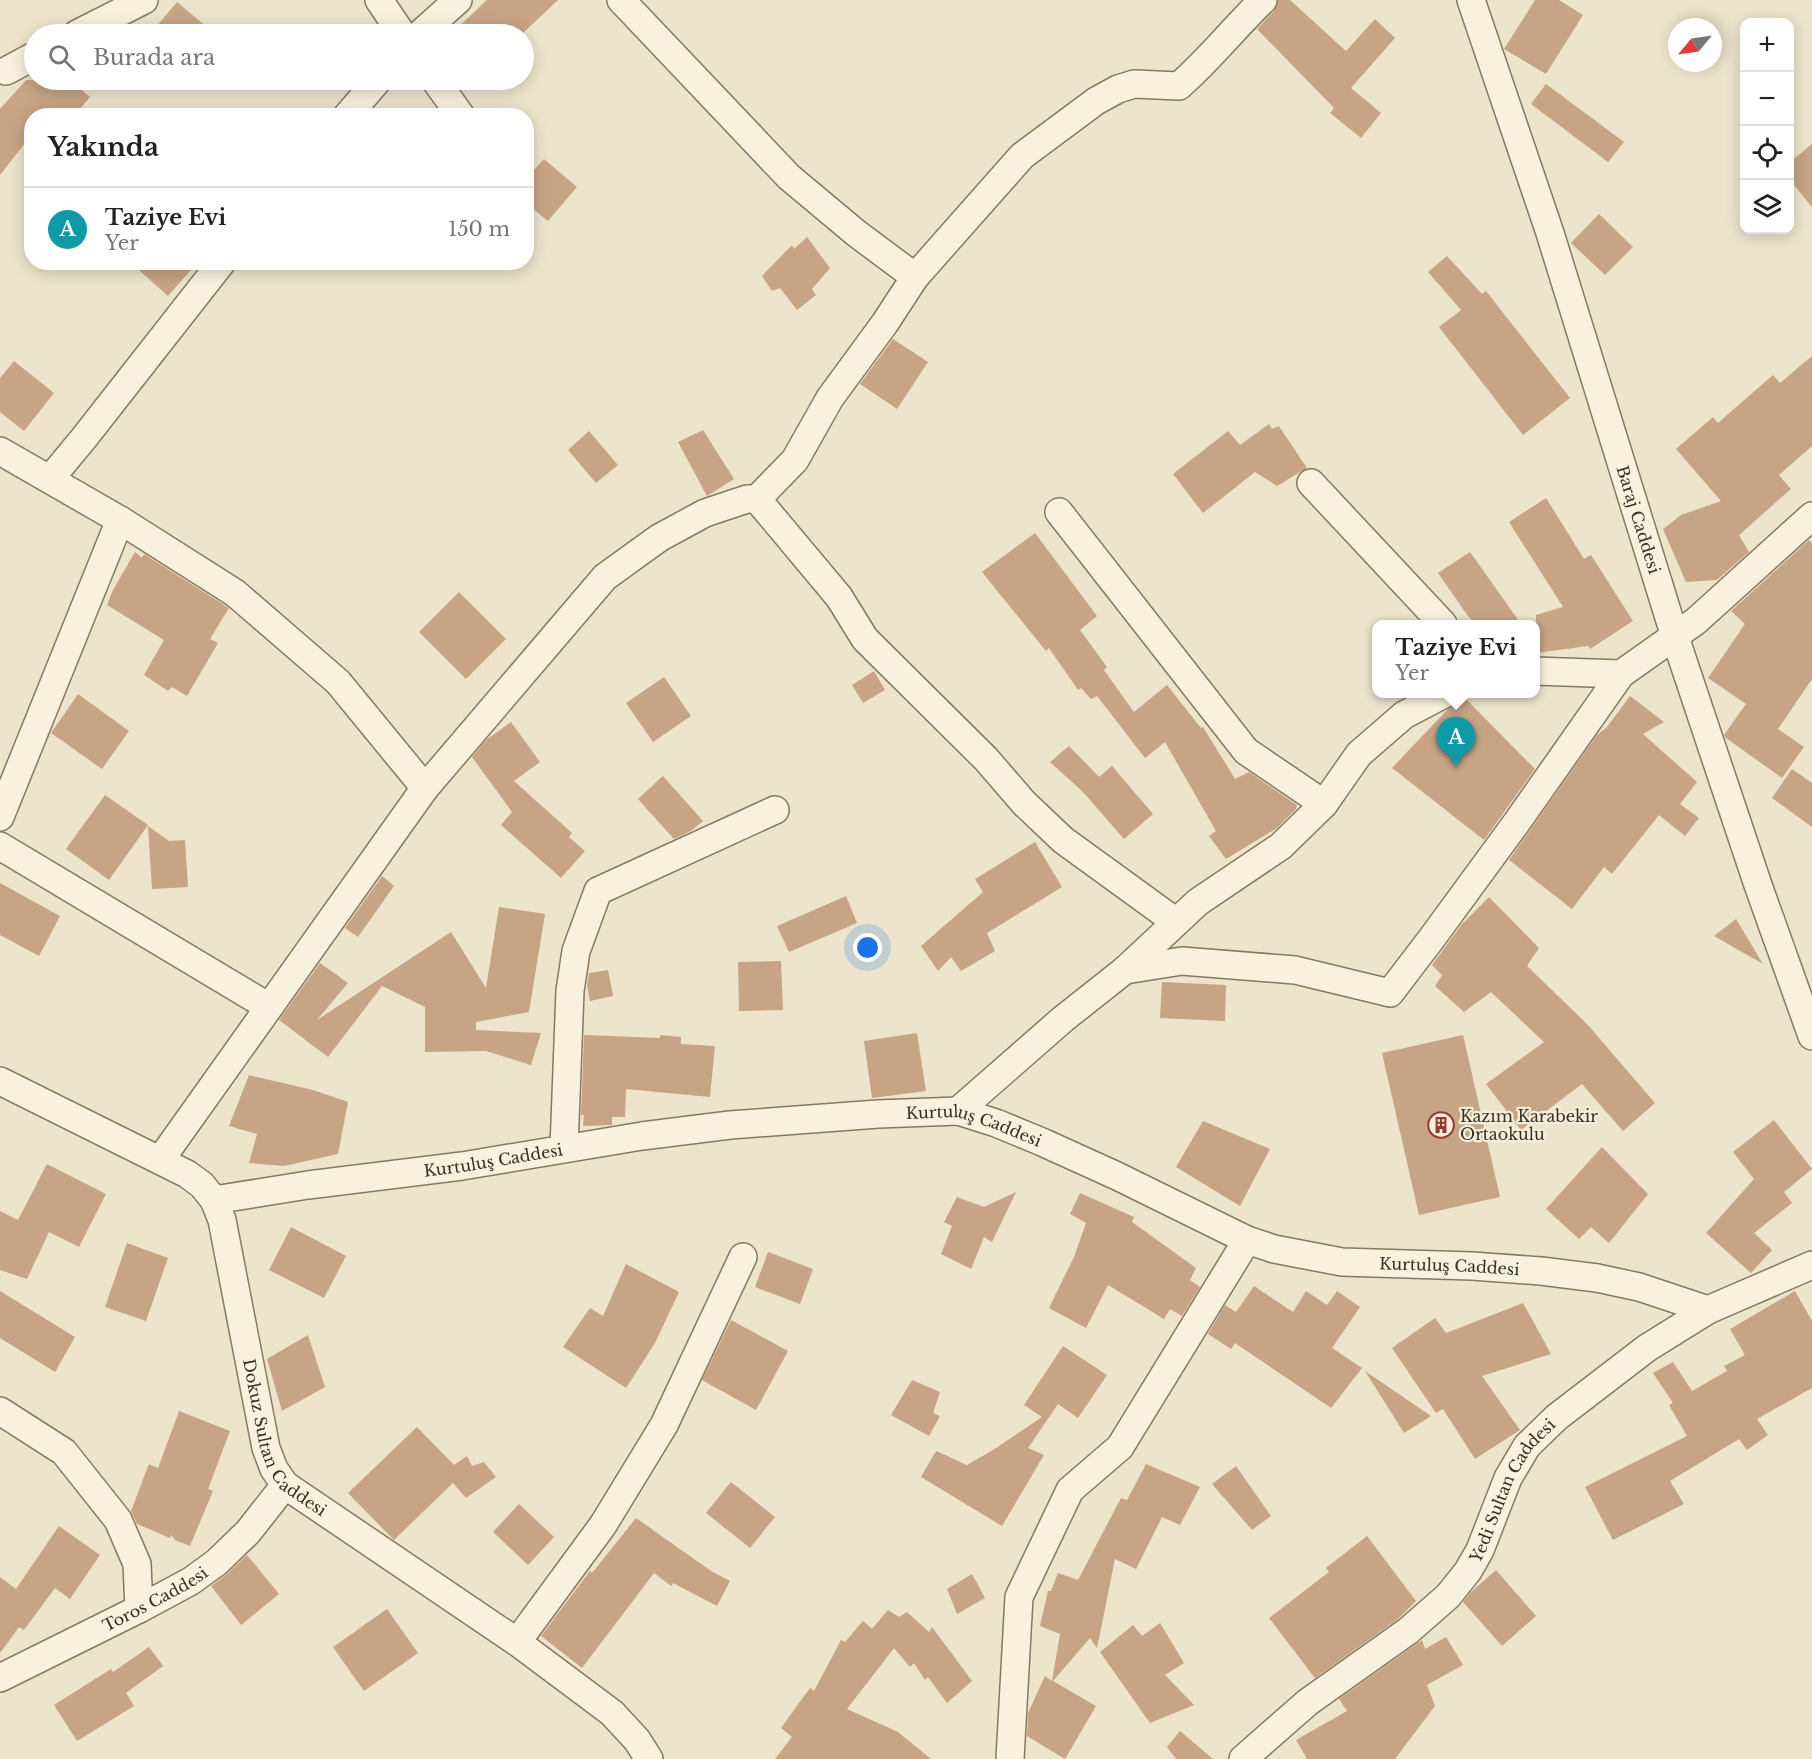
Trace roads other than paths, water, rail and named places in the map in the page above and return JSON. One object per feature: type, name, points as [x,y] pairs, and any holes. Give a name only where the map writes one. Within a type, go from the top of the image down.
[{"type":"street","points":[[97,24],[144,0]]},
{"type":"street","points":[[380,0],[396,24]]},
{"type":"street","points":[[431,24],[458,0]]},
{"type":"street","points":[[621,0],[789,177],[856,233],[915,277]]},
{"type":"street","points":[[161,1159],[426,788],[604,577],[659,538],[705,513],[747,499],[757,499],[795,460],[830,398],[885,323],[915,277],[974,209],[1031,149],[1096,101],[1118,89],[1134,84],[1179,86],[1204,64],[1228,35],[1263,0]]},
{"type":"street","name":"Baraj Caddesi","points":[[1471,0],[1550,233],[1675,637],[1758,885],[1812,1036]]},
{"type":"street","points":[[6,71],[24,61]]},
{"type":"street","points":[[353,108],[369,90]]},
{"type":"street","points":[[442,90],[455,108]]},
{"type":"street","points":[[50,479],[216,270]]},
{"type":"street","points":[[0,451],[120,520],[234,593],[338,682],[426,788]]},
{"type":"street","points":[[1311,483],[1439,620]]},
{"type":"street","points":[[757,499],[839,597],[865,639],[986,759],[1024,803],[1063,840],[1176,922]]},
{"type":"street","points":[[1059,512],[1246,751],[1324,804]]},
{"type":"street","points":[[1125,970],[1182,961],[1295,970],[1390,993],[1511,831],[1621,674],[1696,621],[1812,516]]},
{"type":"street","points":[[0,817],[120,520]]},
{"type":"street","points":[[1540,671],[1621,674]]},
{"type":"street","points":[[958,1111],[1063,1019],[1125,970],[1198,902],[1281,846],[1324,804],[1359,754],[1404,715],[1435,698]]},
{"type":"street","points":[[564,1149],[570,991],[576,951],[598,891],[775,810]]},
{"type":"street","points":[[0,846],[269,1007]]},
{"type":"street","name":"Dokuz Sultan Caddesi","points":[[0,1081],[161,1159],[202,1185],[214,1200],[222,1220],[266,1448],[274,1468],[285,1485],[518,1642],[612,1713],[637,1740],[649,1759]]},
{"type":"street","name":"Kurtuluş Caddesi","points":[[214,1200],[308,1185],[462,1166],[730,1125],[889,1113],[958,1111],[996,1123],[1042,1142],[1118,1176],[1248,1240],[1274,1249],[1342,1262],[1472,1266],[1597,1278],[1670,1295],[1708,1310]]},
{"type":"street","points":[[1010,1759],[1019,1596],[1070,1490],[1120,1447],[1248,1240]]},
{"type":"street","points":[[518,1642],[603,1525],[664,1425],[743,1257]]},
{"type":"street","name":"Yedi Sultan Caddesi","points":[[1243,1759],[1308,1702],[1408,1631],[1448,1596],[1468,1571],[1480,1550],[1508,1478],[1527,1446],[1557,1417],[1647,1348],[1708,1310],[1812,1265]]},
{"type":"street","points":[[0,1412],[64,1452],[118,1520],[137,1564],[140,1610]]},
{"type":"street","name":"Toros Caddesi","points":[[0,1678],[140,1610],[191,1581],[217,1562],[248,1532],[285,1485]]},
{"type":"place","name":"Taziye Evi","points":[[1456,767]]},
{"type":"place","name":"Kazım Karabekir Ortaokulu","points":[[1441,1125]]}]
